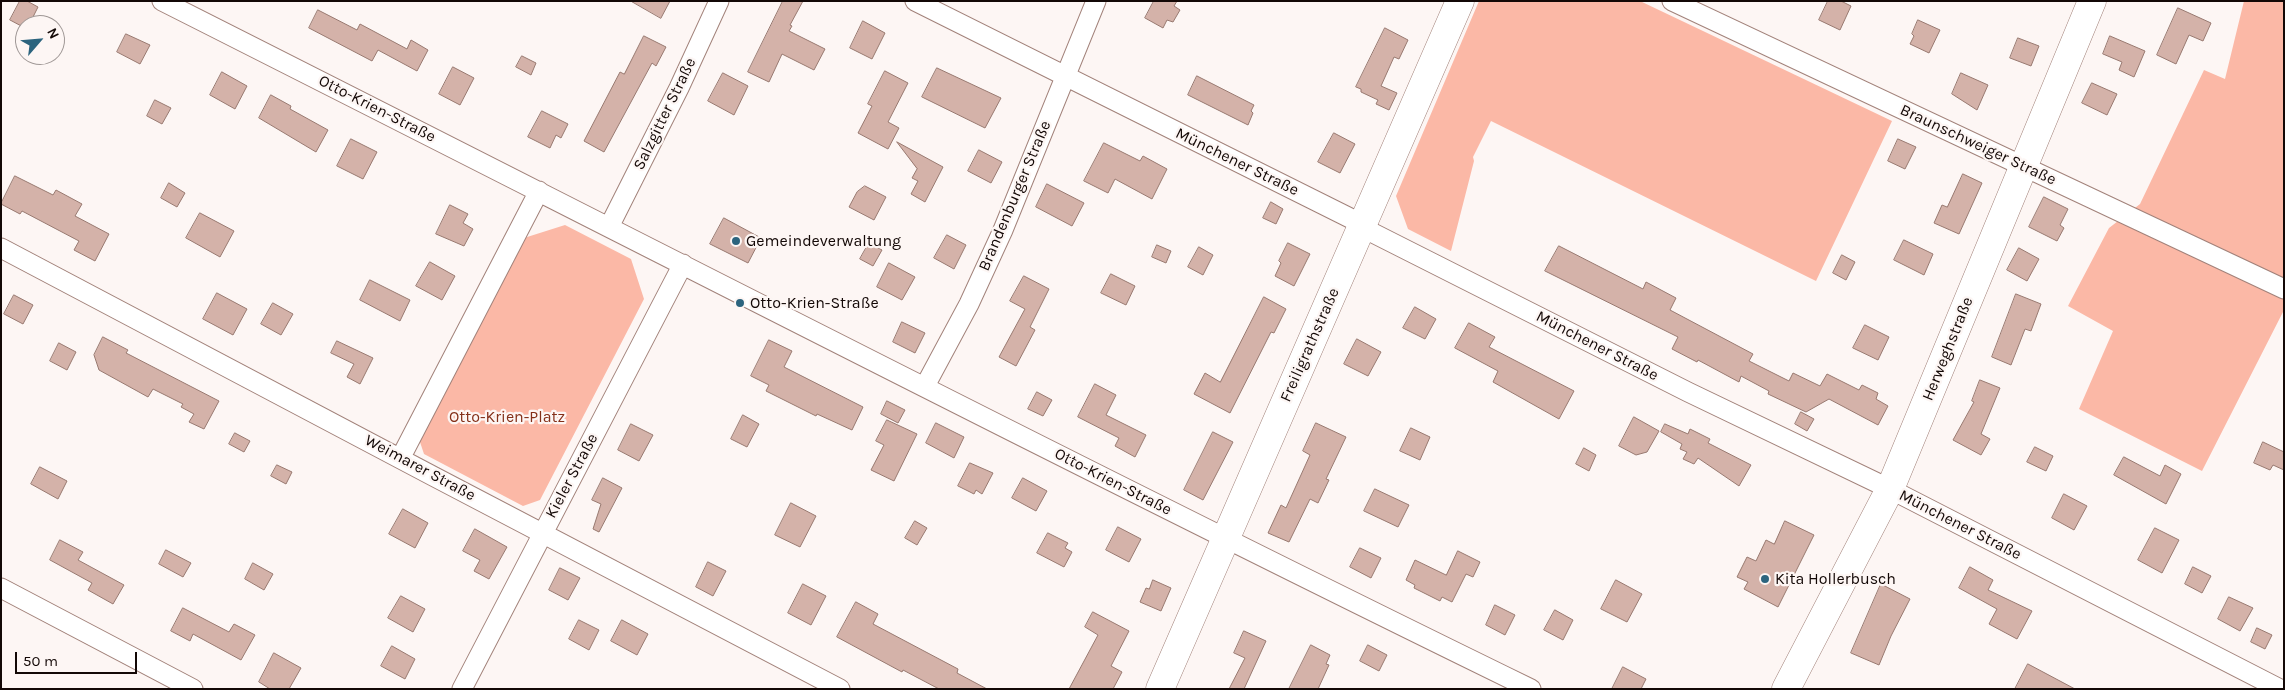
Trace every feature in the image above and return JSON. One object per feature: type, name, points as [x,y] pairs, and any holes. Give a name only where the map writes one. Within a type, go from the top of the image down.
[{"type":"street","name":"Otto-Krien-Straße","points":[[162,1],[1224,539],[1531,689]]},
{"type":"street","name":"Salzgitter Straße","points":[[609,226],[680,88],[719,1]]},
{"type":"street","name":"Münchener Straße","points":[[915,1],[1352,219],[1371,232],[1688,392],[1890,489],[2280,689]]},
{"type":"street","name":"Brandenburger Straße","points":[[925,386],[969,304],[1003,230],[1096,1]]},
{"type":"street","name":"Freiligrathstraße","points":[[1160,689],[1460,1]]},
{"type":"street","name":"Braunschweiger Straße","points":[[1672,1],[2284,289]]},
{"type":"street","name":"Herweghstraße","points":[[1786,689],[1890,489],[2092,1]]},
{"type":"street","points":[[401,458],[539,191]]},
{"type":"street","name":"Weimarer Straße","points":[[1,248],[840,689]]},
{"type":"street","name":"Kieler Straße","points":[[462,689],[683,264]]},
{"type":"street","points":[[1,588],[193,689]]},
{"type":"green space","points":[[1479,1],[1640,1],[1892,121],[1816,281],[1491,121],[1473,157],[1474,161],[1451,251],[1408,229],[1396,196]]},
{"type":"green space","points":[[2244,1],[2284,1],[2284,310],[2202,471],[2079,409],[2113,331],[2068,306],[2109,228],[2140,204],[2204,70],[2225,79]]},
{"type":"green space","name":"Otto-Krien-Platz","points":[[565,225],[631,259],[644,299],[540,500],[523,506],[424,454],[419,439],[524,238]]},
{"type":"building","points":[[20,1],[27,1],[38,7],[34,15],[15,15],[15,23],[10,20]]},
{"type":"building","points":[[631,1],[670,1],[661,18]]},
{"type":"building","points":[[783,1],[803,1],[790,25],[792,26],[789,31],[825,49],[814,70],[782,54],[769,82],[748,72]]},
{"type":"building","points":[[1154,1],[1177,1],[1174,6],[1180,10],[1173,22],[1167,20],[1163,28],[1145,18]]},
{"type":"building","points":[[1828,1],[1841,1],[1851,6],[1840,30],[1819,20]]},
{"type":"building","points":[[2178,8],[2211,23],[2203,41],[2189,35],[2176,64],[2157,55]]},
{"type":"building","points":[[318,10],[357,30],[360,24],[407,49],[411,40],[428,50],[417,71],[378,50],[372,61],[309,28]]},
{"type":"building","points":[[1918,20],[1940,30],[1929,53],[1910,44]]},
{"type":"building","points":[[863,21],[885,33],[872,59],[850,48]]},
{"type":"building","points":[[1385,28],[1408,40],[1399,59],[1394,57],[1381,86],[1397,93],[1389,110],[1376,104],[1378,100],[1361,92],[1361,89],[1356,87]]},
{"type":"building","points":[[126,34],[150,45],[140,64],[117,52]]},
{"type":"building","points":[[644,36],[666,47],[656,66],[652,63],[604,152],[584,141],[620,72],[624,74]]},
{"type":"building","points":[[2110,36],[2145,51],[2134,77],[2119,70],[2122,62],[2103,54]]},
{"type":"building","points":[[2018,38],[2039,46],[2031,66],[2010,58]]},
{"type":"building","points":[[522,56],[536,63],[531,75],[516,67]]},
{"type":"building","points":[[453,67],[474,78],[460,105],[439,94]]},
{"type":"building","points":[[937,68],[1001,98],[985,128],[922,97]]},
{"type":"building","points":[[885,71],[908,83],[888,122],[899,128],[888,149],[858,133],[872,106],[868,104]]},
{"type":"building","points":[[222,72],[247,86],[235,109],[210,95]]},
{"type":"building","points":[[723,73],[748,86],[734,115],[708,101]]},
{"type":"building","points":[[1961,73],[1988,85],[1977,110],[1952,94]]},
{"type":"building","points":[[1197,76],[1254,105],[1248,125],[1188,95]]},
{"type":"building","points":[[2092,83],[2117,94],[2107,115],[2082,103]]},
{"type":"building","points":[[271,95],[291,106],[290,109],[328,130],[316,152],[259,118]]},
{"type":"building","points":[[155,100],[171,108],[162,124],[147,116]]},
{"type":"building","points":[[542,111],[568,124],[561,138],[556,135],[550,148],[528,137]]},
{"type":"building","points":[[1334,133],[1355,144],[1340,173],[1318,162]]},
{"type":"building","points":[[351,139],[377,152],[363,179],[337,166]]},
{"type":"building","points":[[1898,139],[1916,147],[1905,169],[1888,161]]},
{"type":"building","points":[[897,142],[943,167],[925,202],[911,194],[918,181],[912,178],[917,169]]},
{"type":"building","points":[[1104,143],[1140,161],[1143,156],[1167,169],[1152,199],[1115,179],[1108,193],[1084,181]]},
{"type":"building","points":[[979,150],[1002,162],[991,183],[968,171]]},
{"type":"building","points":[[1963,174],[1982,183],[1959,234],[1934,223],[1942,205],[1947,207]]},
{"type":"building","points":[[15,176],[53,195],[56,190],[82,204],[75,216],[109,234],[95,261],[74,250],[79,241],[22,211],[20,214],[1,204]]},
{"type":"building","points":[[169,183],[185,193],[177,207],[161,198]]},
{"type":"building","points":[[1047,184],[1084,203],[1072,226],[1036,207]]},
{"type":"building","points":[[865,186],[886,197],[874,220],[849,207],[857,192]]},
{"type":"building","points":[[2044,197],[2068,209],[2060,225],[2064,228],[2057,241],[2029,227]]},
{"type":"building","points":[[1271,202],[1283,209],[1276,224],[1263,218]]},
{"type":"building","points":[[450,205],[468,214],[463,223],[473,229],[464,246],[436,234]]},
{"type":"building","points":[[200,213],[234,231],[220,257],[186,238]]},
{"type":"building","name":"Gemeindeverwaltung","points":[[724,218],[761,238],[748,263],[710,244]]},
{"type":"building","points":[[947,235],[966,245],[954,269],[934,258]]},
{"type":"building","points":[[1904,240],[1933,254],[1924,275],[1894,260]]},
{"type":"building","points":[[869,243],[882,250],[873,266],[860,259]]},
{"type":"building","points":[[1288,243],[1310,254],[1294,286],[1275,276],[1281,263],[1279,261]]},
{"type":"building","points":[[1157,245],[1171,251],[1166,263],[1152,257]]},
{"type":"building","points":[[1559,246],[1643,289],[1646,282],[1676,298],[1670,310],[1753,354],[1749,361],[1789,381],[1793,373],[1820,386],[1827,374],[1859,390],[1862,385],[1878,393],[1876,399],[1888,406],[1878,425],[1829,399],[1806,412],[1768,394],[1769,391],[1741,376],[1739,382],[1698,360],[1697,362],[1672,349],[1678,337],[1545,271]]},
{"type":"building","points":[[1199,247],[1213,255],[1203,275],[1188,267]]},
{"type":"building","points":[[2019,248],[2039,259],[2027,281],[2007,270]]},
{"type":"building","points":[[1842,255],[1855,262],[1846,280],[1833,273]]},
{"type":"building","points":[[430,262],[455,276],[442,300],[416,286]]},
{"type":"building","points":[[889,263],[915,277],[902,300],[877,287]]},
{"type":"building","points":[[1111,274],[1135,286],[1126,305],[1101,293]]},
{"type":"building","points":[[1024,276],[1049,289],[1030,327],[1035,330],[1016,366],[999,357],[1025,309],[1010,301]]},
{"type":"building","points":[[370,280],[410,300],[400,321],[360,300]]},
{"type":"building","points":[[217,293],[247,309],[233,335],[203,319]]},
{"type":"building","points":[[2016,294],[2041,304],[2031,331],[2025,329],[2011,365],[1992,357]]},
{"type":"building","points":[[14,295],[33,305],[23,324],[4,314]]},
{"type":"building","points":[[1264,297],[1286,309],[1274,333],[1271,332],[1230,413],[1194,394],[1205,373],[1220,382]]},
{"type":"building","points":[[273,303],[293,314],[281,335],[261,324]]},
{"type":"building","points":[[1415,307],[1436,319],[1425,339],[1403,328]]},
{"type":"building","points":[[902,322],[925,333],[915,353],[893,342]]},
{"type":"building","points":[[1469,323],[1495,337],[1489,347],[1574,391],[1559,419],[1493,382],[1498,371],[1455,348]]},
{"type":"building","points":[[1865,325],[1889,337],[1878,360],[1853,348]]},
{"type":"building","points":[[103,337],[128,350],[126,353],[219,401],[204,429],[189,422],[194,414],[181,407],[183,404],[153,389],[148,397],[99,370],[94,355]]},
{"type":"building","points":[[1357,339],[1381,352],[1368,376],[1344,364]]},
{"type":"building","points":[[769,340],[792,351],[784,367],[863,407],[852,430],[817,414],[816,416],[766,391],[769,385],[751,376]]},
{"type":"building","points":[[337,341],[373,358],[360,384],[347,377],[354,364],[331,353]]},
{"type":"building","points":[[59,343],[76,352],[67,370],[50,361]]},
{"type":"building","points":[[1980,380],[2000,388],[1981,434],[1990,439],[1981,455],[1953,440],[1974,402],[1972,401]]},
{"type":"building","points":[[1095,384],[1116,395],[1106,415],[1146,435],[1135,457],[1115,446],[1119,438],[1078,417]]},
{"type":"building","points":[[1037,392],[1052,400],[1043,416],[1028,409]]},
{"type":"building","points":[[887,401],[905,410],[898,423],[881,414]]},
{"type":"building","points":[[1801,412],[1814,419],[1807,431],[1795,424]]},
{"type":"building","points":[[743,415],[759,424],[747,447],[731,439]]},
{"type":"building","points":[[1634,417],[1659,431],[1647,452],[1636,455],[1619,446]]},
{"type":"building","points":[[887,420],[917,434],[894,481],[871,470],[884,445],[876,441]]},
{"type":"building","points":[[936,423],[964,437],[954,458],[926,443]]},
{"type":"building","points":[[1316,423],[1346,437],[1326,479],[1329,480],[1318,503],[1310,499],[1289,542],[1268,533],[1281,505],[1286,508],[1310,455],[1303,451]]},
{"type":"building","points":[[631,424],[653,435],[639,461],[618,450]]},
{"type":"building","points":[[1665,424],[1688,434],[1690,429],[1710,439],[1708,443],[1751,465],[1739,486],[1698,458],[1694,464],[1683,459],[1687,452],[1680,449],[1682,444],[1661,432]]},
{"type":"building","points":[[1411,428],[1430,437],[1420,460],[1400,451]]},
{"type":"building","points":[[1213,432],[1233,442],[1203,500],[1184,490]]},
{"type":"building","points":[[235,433],[250,441],[244,452],[229,444]]},
{"type":"building","points":[[2263,442],[2284,452],[2284,470],[2273,465],[2270,470],[2254,463]]},
{"type":"building","points":[[2035,447],[2053,456],[2046,471],[2027,462]]},
{"type":"building","points":[[1584,448],[1596,455],[1589,471],[1576,464]]},
{"type":"building","points":[[2124,457],[2160,476],[2165,465],[2181,474],[2166,504],[2114,475]]},
{"type":"building","points":[[970,463],[993,473],[982,494],[976,490],[974,494],[958,486]]},
{"type":"building","points":[[277,465],[292,472],[286,484],[271,476]]},
{"type":"building","points":[[40,467],[67,481],[58,499],[31,484]]},
{"type":"building","points":[[603,478],[622,488],[599,532],[593,529],[601,504],[592,500]]},
{"type":"building","points":[[1023,478],[1047,491],[1036,511],[1012,498]]},
{"type":"building","points":[[1375,489],[1409,505],[1398,527],[1364,511]]},
{"type":"building","points":[[2064,494],[2087,506],[2074,530],[2052,518]]},
{"type":"building","points":[[791,503],[816,516],[800,547],[775,535]]},
{"type":"building","points":[[403,509],[428,523],[415,548],[389,534]]},
{"type":"building","points":[[915,521],[927,528],[917,545],[905,538]]},
{"type":"building","points":[[1785,521],[1814,535],[1778,607],[1744,589],[1748,582],[1737,577],[1747,557],[1756,561],[1766,540],[1774,544]]},
{"type":"building","points":[[1118,527],[1141,539],[1129,562],[1106,550]]},
{"type":"building","points":[[2155,528],[2179,540],[2162,573],[2138,560]]},
{"type":"building","points":[[475,529],[507,547],[489,579],[474,571],[480,560],[463,551]]},
{"type":"building","points":[[1048,533],[1068,543],[1065,548],[1072,552],[1064,567],[1037,553]]},
{"type":"building","points":[[60,540],[83,552],[78,560],[124,585],[113,604],[88,590],[92,583],[50,560]]},
{"type":"building","points":[[1360,548],[1381,558],[1371,578],[1350,567]]},
{"type":"building","points":[[166,550],[191,563],[183,577],[159,564]]},
{"type":"building","points":[[1458,551],[1480,562],[1473,577],[1466,574],[1452,602],[1442,597],[1440,601],[1414,588],[1415,585],[1406,580],[1415,560],[1446,575]]},
{"type":"building","points":[[708,562],[726,571],[713,596],[696,587]]},
{"type":"building","points":[[253,563],[273,574],[264,590],[245,579]]},
{"type":"building","points":[[1970,567],[1993,580],[1988,590],[2032,611],[2017,639],[1989,624],[1997,609],[1959,588]]},
{"type":"building","points":[[2193,567],[2211,576],[2202,593],[2185,584]]},
{"type":"building","points":[[560,568],[580,578],[568,600],[549,590]]},
{"type":"building","points":[[1153,580],[1171,588],[1161,611],[1140,602],[1146,588],[1149,589]]},
{"type":"building","points":[[1616,580],[1642,594],[1627,622],[1601,609]]},
{"type":"building","points":[[803,584],[826,596],[811,625],[788,613]]},
{"type":"building","points":[[1881,584],[1910,599],[1879,665],[1851,653]]},
{"type":"building","points":[[401,596],[425,609],[413,632],[388,618]]},
{"type":"building","points":[[2229,597],[2253,608],[2240,631],[2218,619]]},
{"type":"building","points":[[856,602],[878,614],[873,624],[958,669],[957,673],[987,689],[939,689],[903,670],[902,672],[837,637]]},
{"type":"building","points":[[1495,605],[1515,615],[1505,635],[1486,625]]},
{"type":"building","points":[[183,608],[229,632],[234,624],[255,635],[241,660],[193,634],[190,641],[171,631]]},
{"type":"building","points":[[1555,610],[1573,620],[1563,640],[1544,630]]},
{"type":"building","points":[[1093,612],[1129,631],[1111,666],[1122,672],[1113,689],[1069,689],[1098,635],[1085,627]]},
{"type":"building","points":[[579,620],[599,630],[589,650],[569,639]]},
{"type":"building","points":[[622,620],[648,634],[637,655],[611,641]]},
{"type":"building","points":[[2257,628],[2272,635],[2265,649],[2251,642]]},
{"type":"building","points":[[1244,631],[1266,641],[1244,689],[1229,689],[1245,658],[1234,653]]},
{"type":"building","points":[[1311,645],[1330,655],[1326,664],[1329,665],[1318,689],[1289,689]]},
{"type":"building","points":[[1368,645],[1387,655],[1379,671],[1360,661]]},
{"type":"building","points":[[392,646],[415,659],[405,679],[381,666]]},
{"type":"building","points":[[274,653],[301,668],[289,689],[270,689],[259,682]]},
{"type":"building","points":[[2028,664],[2075,689],[2015,689]]},
{"type":"building","points":[[1623,667],[1646,679],[1641,689],[1612,689]]},
{"type":"place","name":"Gemeindeverwaltung","points":[[736,241]]},
{"type":"place","name":"Otto-Krien-Straße","points":[[740,303]]},
{"type":"place","name":"Kita Hollerbusch","points":[[1765,579]]}]
